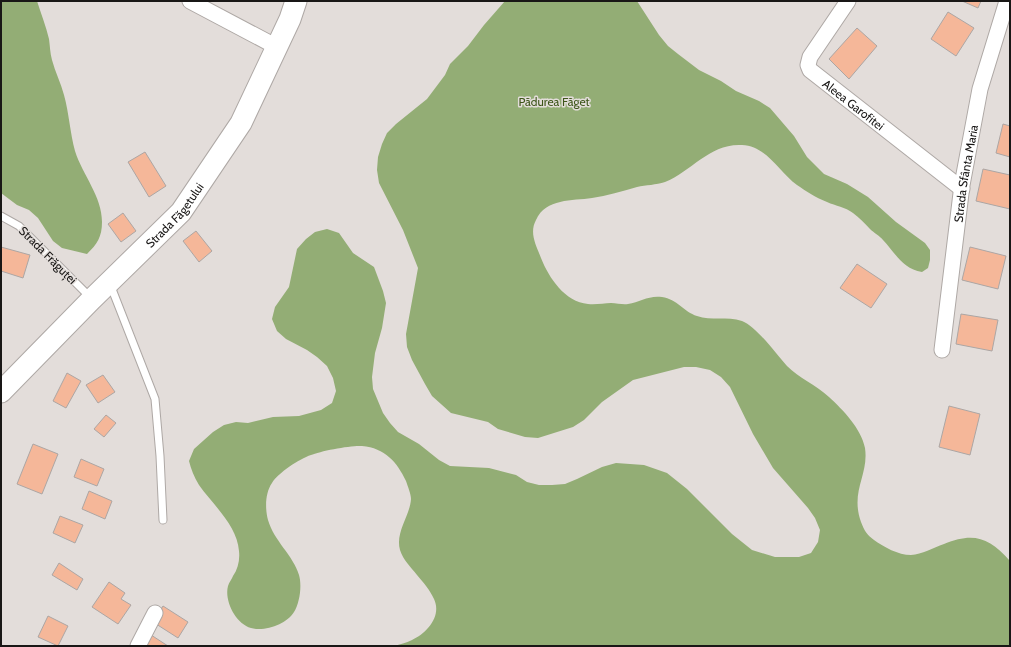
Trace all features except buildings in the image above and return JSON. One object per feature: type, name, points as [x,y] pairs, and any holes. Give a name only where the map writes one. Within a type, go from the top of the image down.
[{"type":"main road","name":"Strada Făgetului","points":[[1,392],[180,212],[241,123],[290,19],[296,1]]},
{"type":"street","points":[[190,1],[277,47]]},
{"type":"street","name":"Aleea Garofitei","points":[[848,1],[810,57],[808,65],[810,70],[962,188]]},
{"type":"street","name":"Strada Sfânta Maria","points":[[942,350],[962,188],[980,89],[1007,1]]},
{"type":"street","points":[[138,646],[155,613]]},
{"type":"lane","name":"Strada Frăguței","points":[[1,216],[19,226],[92,299]]},
{"type":"lane","points":[[109,282],[155,399],[160,456],[163,520]]},
{"type":"green space","points":[[1,1],[37,1],[48,34],[53,64],[64,95],[75,151],[96,195],[101,213],[102,227],[100,236],[94,247],[87,254],[62,248],[53,241],[38,218],[29,210],[17,205],[1,193]]},
{"type":"green space","name":"Pădurea Făget","points":[[505,1],[637,1],[668,46],[699,70],[770,108],[794,136],[807,157],[824,174],[847,184],[868,197],[896,222],[925,243],[930,250],[930,260],[928,268],[922,272],[910,268],[905,264],[882,239],[853,213],[811,194],[790,180],[772,160],[759,150],[751,146],[742,145],[720,148],[665,182],[637,187],[609,195],[568,200],[553,204],[540,213],[533,230],[535,244],[544,266],[553,281],[572,299],[591,304],[626,304],[649,298],[662,297],[672,300],[688,312],[697,316],[742,321],[754,329],[787,366],[834,402],[851,420],[860,433],[865,448],[866,458],[858,492],[858,511],[862,525],[869,536],[891,550],[906,555],[923,552],[954,540],[964,538],[980,539],[995,547],[1010,561],[1010,646],[394,646],[412,640],[423,633],[435,618],[436,605],[430,592],[405,560],[400,550],[399,537],[411,499],[406,481],[399,468],[384,453],[370,447],[362,446],[351,446],[315,453],[295,463],[272,483],[267,496],[267,516],[271,528],[299,575],[300,588],[298,603],[291,616],[281,623],[269,628],[251,628],[246,626],[236,617],[232,611],[227,592],[228,585],[238,564],[239,554],[237,542],[234,533],[224,516],[199,485],[189,461],[194,449],[213,432],[224,425],[236,422],[248,423],[273,417],[299,416],[321,410],[332,403],[336,391],[333,378],[327,366],[307,350],[286,339],[277,331],[272,319],[275,307],[289,287],[297,249],[315,232],[327,229],[339,233],[353,253],[374,267],[383,291],[386,303],[382,328],[375,353],[372,377],[373,389],[383,413],[398,432],[419,444],[439,460],[450,466],[489,468],[516,475],[527,482],[539,485],[565,484],[602,467],[616,463],[644,465],[667,473],[687,489],[732,534],[752,550],[775,557],[799,557],[811,553],[818,542],[820,530],[815,518],[773,468],[753,434],[730,387],[721,377],[710,370],[696,367],[684,367],[633,380],[602,402],[584,420],[573,427],[538,438],[525,437],[498,429],[488,422],[451,413],[432,396],[425,384],[407,347],[406,334],[418,268],[403,230],[379,183],[377,170],[378,157],[387,133],[427,99],[445,75],[450,64],[468,46]]}]
